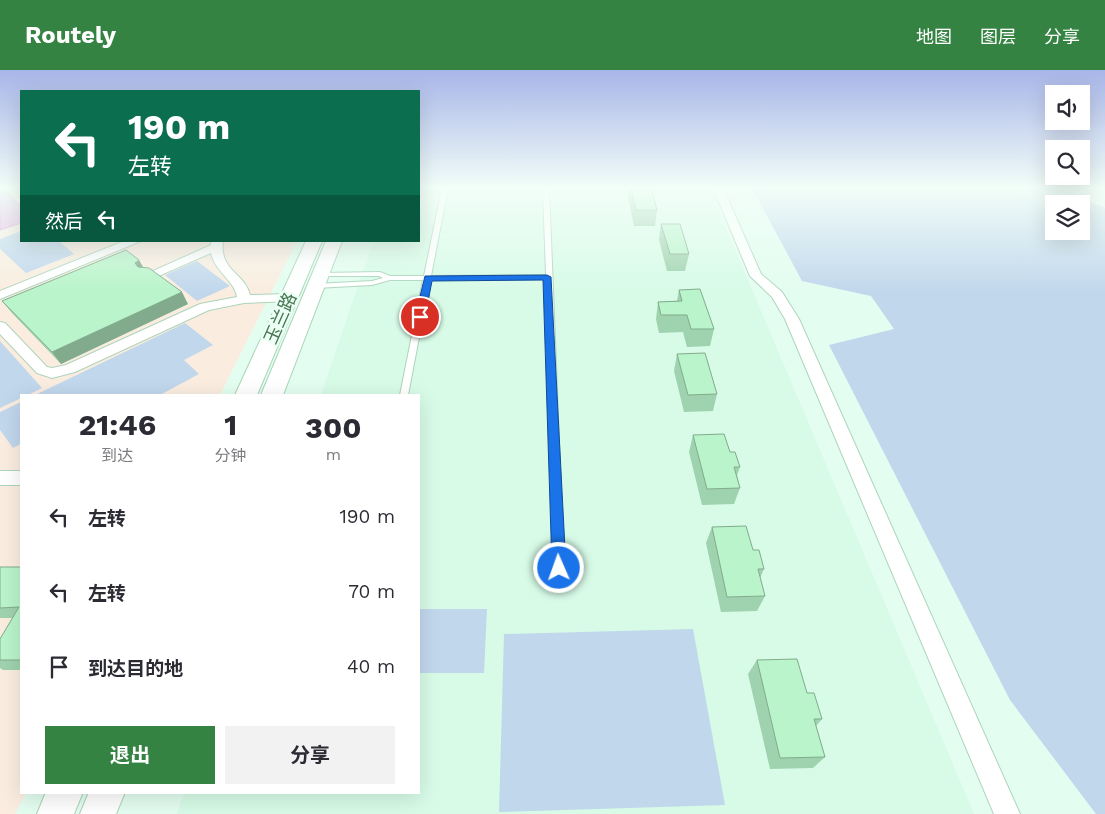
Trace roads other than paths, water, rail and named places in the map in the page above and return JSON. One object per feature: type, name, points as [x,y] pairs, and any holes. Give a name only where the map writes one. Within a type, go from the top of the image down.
[{"type":"street","points":[[733,223],[756,276],[777,295],[792,319],[1007,814]]},
{"type":"street","points":[[0,295],[132,242]]},
{"type":"street","name":"玉兰路","points":[[246,394],[314,242]]},
{"type":"street","name":"玉兰路","points":[[272,394],[334,242]]},
{"type":"street","points":[[150,275],[216,244],[226,274],[242,288],[244,298]]},
{"type":"street","points":[[0,326],[42,370],[52,374],[70,369],[205,307],[244,298],[288,298]]},
{"type":"street","points":[[1,480],[20,478]]},
{"type":"street","points":[[55,814],[63,794]]},
{"type":"street","points":[[98,814],[106,794]]},
{"type":"lane","points":[[404,394],[438,223]]},
{"type":"lane","points":[[546,223],[559,568]]},
{"type":"lane","points":[[318,280],[380,274],[390,278]]},
{"type":"lane","points":[[318,280],[372,283],[390,278],[547,277]]}]
